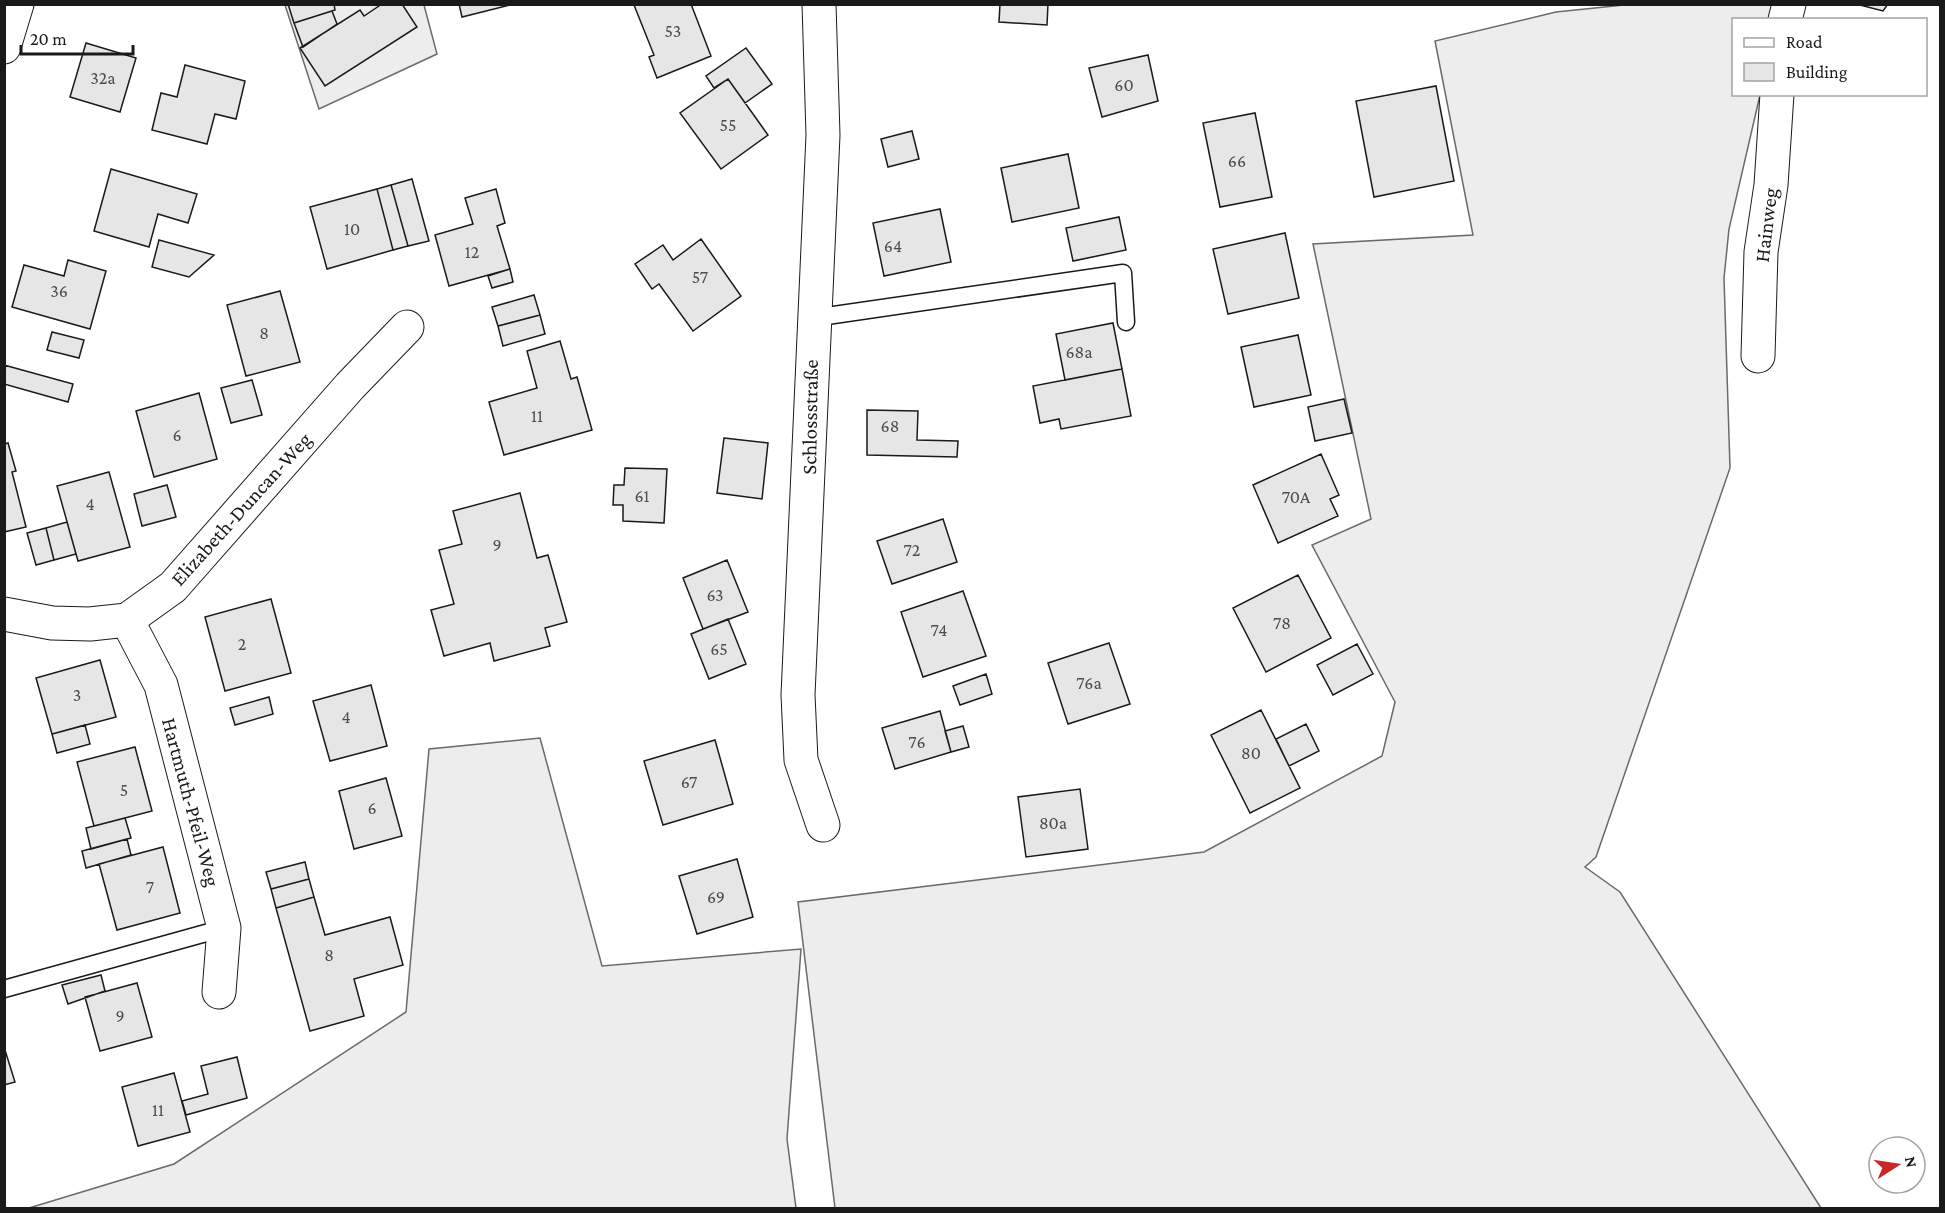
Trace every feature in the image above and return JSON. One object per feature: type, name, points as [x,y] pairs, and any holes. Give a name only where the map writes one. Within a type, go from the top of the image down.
[{"type":"street","points":[[4,47],[17,4]]},
{"type":"street","name":"Schlossstraße","points":[[819,4],[823,135],[813,318],[808,513],[798,695],[801,760],[823,825]]},
{"type":"street","name":"Hainweg","points":[[1758,356],[1761,252],[1771,185],[1777,96]]},
{"type":"street","name":"Elizabeth-Duncan-Weg","points":[[127,620],[173,586],[350,386],[407,327]]},
{"type":"street","points":[[4,614],[52,623],[90,624],[127,620]]},
{"type":"street","name":"Hartmuth-Pfeil-Weg","points":[[127,620],[161,685],[224,928],[219,992]]},
{"type":"lane","points":[[813,318],[1123,273],[1126,322]]},
{"type":"lane","points":[[4,989],[224,928]]},
{"type":"shaded area","points":[[285,5],[424,5],[437,54],[319,109]]},
{"type":"shaded area","points":[[1624,5],[1780,5],[1776,18],[1732,18],[1732,96],[1760,96],[1729,229],[1724,278],[1730,468],[1596,857],[1585,867],[1620,892],[1821,1208],[835,1208],[798,902],[1204,852],[1382,756],[1395,702],[1312,545],[1371,519],[1313,244],[1473,235],[1435,41],[1556,12]]},
{"type":"shaded area","points":[[540,738],[602,966],[801,949],[787,1139],[796,1208],[29,1208],[174,1164],[406,1012],[429,749]]},
{"type":"building","points":[[288,4],[334,4],[335,10],[294,23]]},
{"type":"building","points":[[382,4],[402,4],[417,27],[325,86],[300,48],[360,10],[364,16]]},
{"type":"building","points":[[459,4],[510,4],[510,5],[462,17]]},
{"type":"building","points":[[691,4],[711,56],[657,78],[649,57],[654,55],[634,5]]},
{"type":"building","points":[[1000,4],[1048,4],[1047,25],[999,22]]},
{"type":"building","points":[[1856,4],[1888,4],[1883,11]]},
{"type":"building","points":[[332,11],[337,24],[303,47],[294,23]]},
{"type":"building","points":[[86,43],[136,58],[120,112],[70,97]]},
{"type":"building","points":[[746,48],[772,84],[745,103],[728,79],[714,88],[706,76]]},
{"type":"building","points":[[1148,55],[1158,101],[1102,117],[1089,68]]},
{"type":"building","points":[[185,65],[245,81],[236,119],[215,114],[207,144],[152,130],[161,93],[177,97]]},
{"type":"building","points":[[728,79],[768,135],[721,169],[680,113]]},
{"type":"building","points":[[1436,86],[1454,181],[1374,197],[1356,101]]},
{"type":"building","points":[[1255,113],[1272,197],[1220,207],[1203,123]]},
{"type":"building","points":[[912,131],[919,159],[888,167],[881,139]]},
{"type":"building","points":[[1068,154],[1079,208],[1012,222],[1001,168]]},
{"type":"building","points":[[111,169],[197,194],[188,223],[158,214],[149,247],[94,231]]},
{"type":"building","points":[[412,179],[429,241],[408,246],[391,185]]},
{"type":"building","points":[[391,185],[408,246],[393,250],[377,189]]},
{"type":"building","points":[[377,189],[393,250],[327,269],[310,207]]},
{"type":"building","points":[[496,189],[505,223],[497,226],[510,269],[449,286],[435,235],[473,224],[465,198]]},
{"type":"building","points":[[940,209],[951,262],[884,276],[873,223]]},
{"type":"building","points":[[1119,217],[1126,250],[1073,261],[1066,228]]},
{"type":"building","points":[[1285,233],[1299,298],[1228,314],[1213,249]]},
{"type":"building","points":[[701,239],[741,296],[693,331],[659,284],[652,289],[635,264],[663,245],[673,260]]},
{"type":"building","points":[[159,240],[214,255],[189,277],[152,267]]},
{"type":"building","points":[[68,260],[106,271],[90,329],[12,307],[24,265],[64,276]]},
{"type":"building","points":[[510,269],[513,282],[492,288],[488,276]]},
{"type":"building","points":[[280,291],[300,362],[246,376],[227,305]]},
{"type":"building","points":[[534,295],[540,315],[498,326],[492,307]]},
{"type":"building","points":[[540,315],[545,334],[503,346],[498,326]]},
{"type":"building","points":[[1113,323],[1122,369],[1065,380],[1056,334]]},
{"type":"building","points":[[52,332],[84,340],[79,358],[47,350]]},
{"type":"building","points":[[1298,335],[1311,395],[1254,407],[1241,347]]},
{"type":"building","points":[[560,341],[571,379],[577,377],[592,430],[504,455],[489,402],[537,388],[527,351]]},
{"type":"building","points":[[4,365],[73,384],[68,402],[4,384]]},
{"type":"building","points":[[1122,369],[1131,416],[1061,429],[1059,419],[1040,423],[1033,386]]},
{"type":"building","points":[[252,380],[262,415],[231,423],[221,388]]},
{"type":"building","points":[[199,393],[217,459],[154,477],[136,411]]},
{"type":"building","points":[[1344,399],[1352,433],[1315,441],[1308,407]]},
{"type":"building","points":[[867,410],[918,411],[917,440],[958,441],[957,457],[867,455]]},
{"type":"building","points":[[724,438],[768,443],[762,499],[717,493]]},
{"type":"building","points":[[8,443],[16,471],[12,472],[26,527],[4,532],[4,444]]},
{"type":"building","points":[[1321,454],[1339,495],[1330,499],[1338,516],[1278,543],[1253,485]]},
{"type":"building","points":[[625,468],[667,469],[664,523],[623,521],[623,505],[613,505],[614,485],[624,485]]},
{"type":"building","points":[[109,472],[130,547],[78,561],[57,486]]},
{"type":"building","points":[[167,485],[176,517],[142,526],[134,494]]},
{"type":"building","points":[[520,493],[537,558],[548,555],[567,622],[545,628],[550,646],[494,661],[490,643],[444,656],[431,610],[454,604],[439,550],[462,544],[453,511]]},
{"type":"building","points":[[943,519],[957,562],[892,584],[877,541]]},
{"type":"building","points":[[67,522],[76,554],[54,560],[46,528]]},
{"type":"building","points":[[46,528],[54,560],[36,565],[27,533]]},
{"type":"building","points":[[727,560],[748,612],[703,629],[683,578]]},
{"type":"building","points":[[1298,575],[1331,638],[1266,672],[1233,608]]},
{"type":"building","points":[[963,591],[986,656],[923,677],[901,612]]},
{"type":"building","points":[[271,599],[291,673],[225,691],[205,617]]},
{"type":"building","points":[[728,619],[746,664],[709,679],[691,634]]},
{"type":"building","points":[[1109,643],[1130,704],[1068,724],[1048,663]]},
{"type":"building","points":[[1357,644],[1373,674],[1333,695],[1317,665]]},
{"type":"building","points":[[100,660],[116,717],[52,734],[36,678]]},
{"type":"building","points":[[986,674],[992,694],[960,705],[953,686]]},
{"type":"building","points":[[371,685],[387,746],[330,761],[313,701]]},
{"type":"building","points":[[269,697],[273,714],[235,725],[230,708]]},
{"type":"building","points":[[1261,710],[1300,788],[1250,813],[1211,735]]},
{"type":"building","points":[[940,711],[951,752],[895,769],[882,728]]},
{"type":"building","points":[[1306,724],[1319,751],[1289,766],[1276,739]]},
{"type":"building","points":[[85,725],[90,744],[57,753],[52,734]]},
{"type":"building","points":[[963,726],[969,747],[951,752],[945,731]]},
{"type":"building","points":[[715,740],[733,804],[663,825],[644,761]]},
{"type":"building","points":[[135,747],[152,811],[94,826],[77,762]]},
{"type":"building","points":[[386,778],[402,836],[354,849],[339,791]]},
{"type":"building","points":[[1080,789],[1088,849],[1026,857],[1018,797]]},
{"type":"building","points":[[125,818],[131,838],[91,849],[86,828]]},
{"type":"building","points":[[127,839],[131,855],[86,868],[82,851]]},
{"type":"building","points":[[163,847],[180,913],[117,930],[99,864]]},
{"type":"building","points":[[737,859],[753,917],[697,934],[679,876]]},
{"type":"building","points":[[305,862],[309,879],[271,889],[266,872]]},
{"type":"building","points":[[309,879],[314,897],[276,908],[271,889]]},
{"type":"building","points":[[314,897],[325,935],[390,917],[403,965],[354,979],[364,1016],[310,1031],[276,908]]},
{"type":"building","points":[[101,975],[105,991],[68,1004],[62,985]]},
{"type":"building","points":[[137,983],[152,1037],[100,1051],[85,997]]},
{"type":"building","points":[[4,1047],[15,1082],[4,1085]]},
{"type":"building","points":[[237,1057],[247,1098],[186,1115],[182,1101],[208,1094],[201,1066]]},
{"type":"building","points":[[174,1073],[190,1132],[138,1146],[122,1087]]}]
